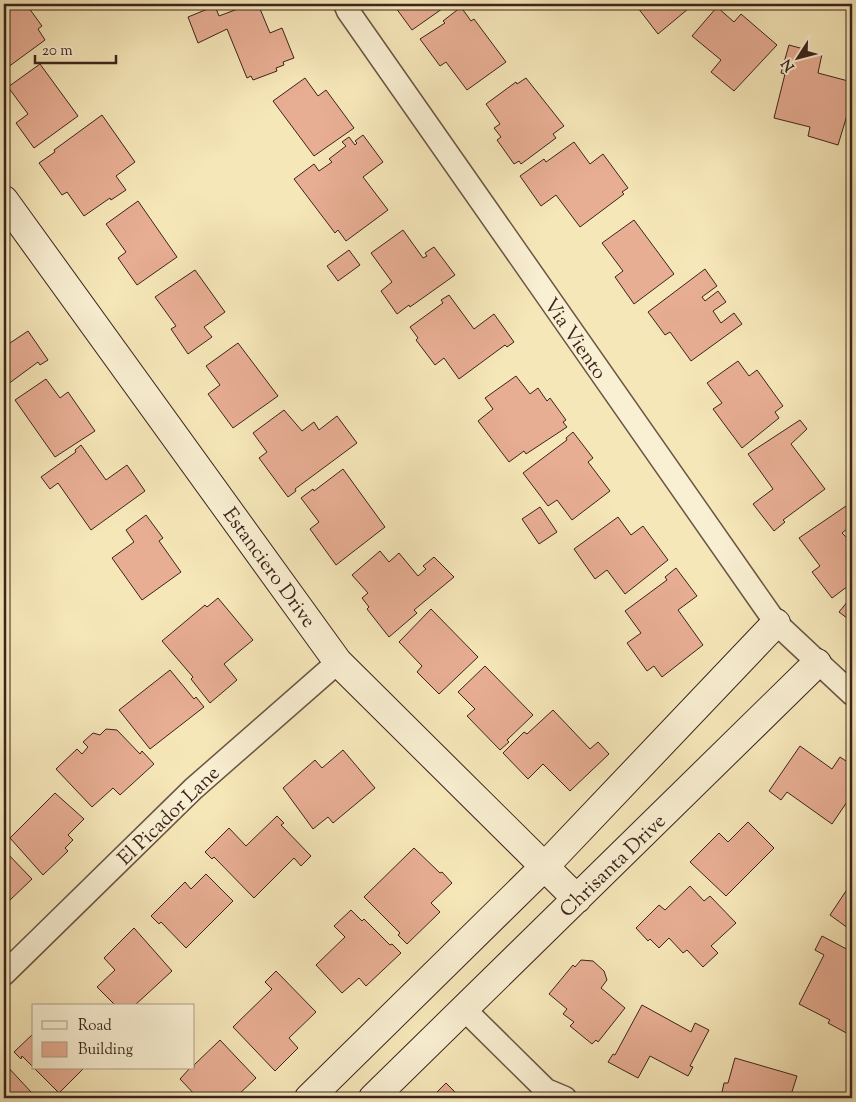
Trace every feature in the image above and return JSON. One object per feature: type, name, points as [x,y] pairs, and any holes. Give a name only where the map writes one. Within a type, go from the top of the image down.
[{"type":"street","name":"Via Viento","points":[[345,4],[359,27],[776,623],[817,663]]},
{"type":"street","name":"Estanciero Drive","points":[[4,200],[338,662],[576,899]]},
{"type":"street","points":[[309,1098],[544,867],[776,623]]},
{"type":"street","name":"El Picador Lane","points":[[4,974],[193,789],[338,662]]},
{"type":"street","points":[[817,663],[852,694]]},
{"type":"street","name":"Chrisanta Drive","points":[[373,1098],[817,663]]},
{"type":"street","points":[[463,1008],[546,1090],[565,1098]]},
{"type":"building","points":[[4,4],[26,4],[42,26],[38,29],[45,40],[4,70]]},
{"type":"building","points":[[251,4],[258,4],[270,33],[282,28],[294,58],[283,62],[284,65],[276,68],[277,71],[253,80],[251,76],[247,78],[227,29],[198,43],[188,17],[215,6],[219,16]]},
{"type":"building","points":[[393,4],[449,4],[412,30]]},
{"type":"building","points":[[638,4],[694,4],[658,34],[638,8],[641,7]]},
{"type":"building","points":[[461,7],[471,21],[474,19],[506,62],[467,90],[446,62],[440,66],[420,39],[445,23],[443,21]]},
{"type":"building","points":[[717,7],[734,22],[741,14],[777,45],[734,91],[711,72],[721,60],[692,36]]},
{"type":"building","points":[[789,45],[822,54],[818,73],[852,82],[852,99],[838,145],[808,136],[810,127],[774,118],[785,74],[781,73]]},
{"type":"building","points":[[40,64],[78,116],[34,148],[16,123],[28,114],[8,87]]},
{"type":"building","points":[[305,78],[318,96],[326,90],[354,128],[314,156],[273,101]]},
{"type":"building","points":[[526,78],[564,126],[553,134],[556,138],[521,164],[519,161],[514,164],[497,140],[501,137],[494,128],[500,124],[486,104],[516,82],[517,84]]},
{"type":"building","points":[[102,115],[135,162],[116,176],[126,190],[111,200],[110,198],[84,216],[67,192],[62,195],[39,163]]},
{"type":"building","points":[[363,135],[383,162],[363,177],[388,210],[346,241],[338,230],[335,233],[294,179],[314,164],[319,171],[332,162],[329,159],[346,146],[342,142],[349,137],[355,145],[357,143],[355,141]]},
{"type":"building","points":[[574,142],[590,164],[603,154],[628,188],[622,192],[624,194],[580,227],[556,195],[541,206],[520,176],[544,159],[546,162]]},
{"type":"building","points":[[138,201],[177,257],[137,285],[118,258],[126,252],[106,224]]},
{"type":"building","points":[[634,220],[674,274],[634,304],[615,277],[623,271],[602,243]]},
{"type":"building","points":[[403,230],[423,258],[427,256],[425,253],[434,247],[455,275],[397,314],[381,291],[392,282],[371,253]]},
{"type":"building","points":[[349,250],[360,265],[338,281],[327,266]]},
{"type":"building","points":[[705,269],[717,286],[702,297],[705,301],[718,291],[726,302],[713,311],[721,323],[734,313],[742,324],[691,361],[670,332],[665,335],[648,312]]},
{"type":"building","points":[[195,270],[225,312],[204,327],[212,337],[188,354],[171,329],[176,326],[155,297]]},
{"type":"building","points":[[449,295],[474,329],[494,314],[514,342],[507,347],[505,345],[459,379],[444,358],[435,365],[416,340],[418,338],[410,327],[443,303],[441,300]]},
{"type":"building","points":[[28,331],[48,360],[40,365],[38,362],[4,387],[4,333],[10,343]]},
{"type":"building","points":[[238,343],[278,396],[233,428],[208,394],[220,385],[206,366]]},
{"type":"building","points":[[738,361],[749,376],[757,370],[783,406],[775,412],[779,418],[742,448],[713,409],[722,403],[707,383]]},
{"type":"building","points":[[516,376],[530,394],[538,388],[547,401],[550,398],[566,420],[563,422],[567,427],[526,454],[524,451],[509,462],[478,421],[493,409],[485,398]]},
{"type":"building","points":[[46,379],[60,398],[68,392],[95,431],[55,457],[15,400]]},
{"type":"building","points":[[284,410],[302,431],[314,422],[319,430],[337,416],[357,443],[295,489],[296,491],[288,497],[259,458],[267,452],[253,433]]},
{"type":"building","points":[[800,420],[807,429],[791,444],[825,489],[783,520],[785,522],[774,531],[753,504],[773,489],[748,454]]},
{"type":"building","points":[[573,432],[593,458],[588,462],[610,491],[572,520],[557,500],[548,506],[523,473],[567,440],[566,438]]},
{"type":"building","points":[[81,445],[106,480],[127,465],[145,491],[91,530],[58,483],[50,489],[41,477],[76,452],[75,450]]},
{"type":"building","points":[[343,469],[385,527],[336,565],[310,529],[319,522],[301,498],[313,489],[314,491]]},
{"type":"building","points":[[846,506],[852,514],[852,525],[842,533],[852,543],[852,583],[832,598],[812,572],[820,566],[799,538]]},
{"type":"building","points":[[540,507],[557,532],[539,544],[522,519]]},
{"type":"building","points":[[146,515],[163,538],[159,541],[181,572],[142,600],[112,558],[134,542],[126,530]]},
{"type":"building","points":[[618,517],[631,535],[643,526],[668,560],[625,594],[607,570],[595,579],[574,549]]},
{"type":"building","points":[[380,551],[389,562],[399,553],[418,576],[426,569],[423,566],[434,557],[454,577],[414,610],[417,613],[389,637],[367,609],[369,607],[362,598],[368,593],[352,575]]},
{"type":"building","points":[[676,568],[697,596],[678,610],[703,645],[662,677],[654,666],[647,671],[627,643],[641,633],[625,611],[667,580],[665,577]]},
{"type":"building","points":[[218,598],[253,640],[224,664],[237,680],[210,703],[191,679],[193,677],[162,641],[205,605],[207,607]]},
{"type":"building","points":[[852,600],[852,622],[839,612],[848,601],[850,603]]},
{"type":"building","points":[[431,609],[478,657],[439,694],[417,672],[422,666],[399,642]]},
{"type":"building","points":[[485,666],[533,715],[507,740],[509,742],[500,750],[467,716],[475,709],[458,692]]},
{"type":"building","points":[[170,670],[194,699],[196,697],[204,707],[150,749],[119,710]]},
{"type":"building","points":[[553,710],[590,749],[598,742],[609,754],[570,791],[543,764],[528,779],[503,753],[524,732],[527,734]]},
{"type":"building","points":[[106,729],[117,730],[140,754],[142,751],[154,764],[120,795],[113,788],[92,807],[56,769],[77,749],[82,754],[88,747],[83,742],[93,733],[100,735]]},
{"type":"building","points":[[800,746],[832,769],[840,757],[852,765],[852,801],[849,799],[832,824],[787,792],[781,800],[769,791]]},
{"type":"building","points":[[343,750],[375,788],[333,823],[328,817],[313,829],[283,788],[315,760],[322,768]]},
{"type":"building","points":[[55,793],[84,819],[68,835],[73,840],[65,848],[68,851],[43,875],[10,838]]},
{"type":"building","points":[[277,816],[284,823],[281,825],[311,856],[301,866],[294,858],[254,898],[214,857],[212,859],[205,852],[229,828],[246,846]]},
{"type":"building","points":[[748,822],[774,848],[726,896],[690,862],[719,833],[728,842]]},
{"type":"building","points":[[414,848],[452,883],[431,903],[440,912],[407,944],[398,935],[400,933],[364,897]]},
{"type":"building","points":[[4,850],[32,879],[9,901],[4,895]]},
{"type":"building","points":[[206,874],[233,901],[186,948],[161,922],[159,924],[151,916],[185,882],[191,889]]},
{"type":"building","points":[[852,882],[852,931],[830,915]]},
{"type":"building","points":[[690,886],[704,901],[710,896],[736,923],[711,946],[718,953],[703,967],[687,950],[683,953],[669,938],[659,948],[650,939],[648,941],[636,928],[659,905],[665,910]]},
{"type":"building","points":[[351,910],[362,921],[364,919],[390,945],[392,944],[401,953],[366,986],[359,978],[342,993],[316,965],[345,937],[334,926]]},
{"type":"building","points":[[134,928],[172,971],[136,1004],[114,1004],[97,987],[115,970],[104,958]]},
{"type":"building","points":[[822,936],[852,952],[852,1036],[828,1023],[830,1020],[799,1004],[824,955],[815,950]]},
{"type":"building","points":[[581,960],[593,961],[604,971],[607,980],[601,988],[625,1008],[598,1042],[596,1040],[592,1044],[570,1026],[574,1022],[563,1014],[567,1009],[549,994],[573,965],[575,967]]},
{"type":"building","points":[[276,971],[316,1012],[289,1038],[298,1048],[275,1071],[233,1027],[272,989],[265,982]]},
{"type":"building","points":[[642,1005],[691,1032],[695,1023],[709,1030],[690,1066],[693,1067],[688,1076],[650,1056],[638,1078],[608,1062],[613,1054],[615,1055]]},
{"type":"building","points":[[32,1035],[32,1066],[22,1056],[21,1059],[14,1052]]},
{"type":"building","points":[[220,1040],[256,1078],[237,1096],[240,1098],[198,1098],[180,1079],[188,1070],[195,1070],[195,1064]]},
{"type":"building","points":[[735,1058],[797,1076],[790,1098],[742,1098],[722,1092],[724,1083],[728,1083]]},
{"type":"building","points":[[4,1059],[7,1063],[6,1065],[32,1093],[27,1098],[4,1098]]},
{"type":"building","points":[[36,1070],[82,1070],[59,1093]]},
{"type":"building","points":[[446,1083],[461,1098],[431,1098]]}]
